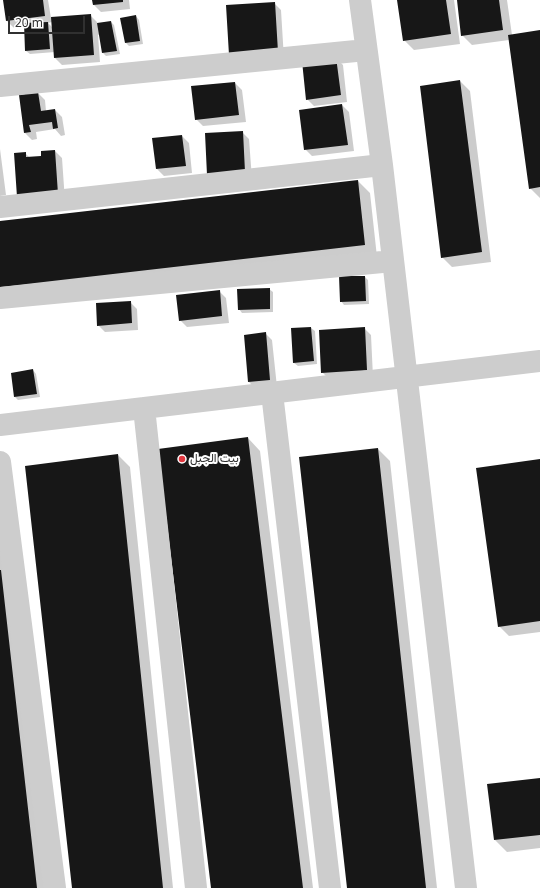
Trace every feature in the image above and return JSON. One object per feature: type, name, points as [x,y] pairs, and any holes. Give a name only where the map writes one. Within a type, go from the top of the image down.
[{"type":"street","points":[[360,0],[382,165],[466,888]]},
{"type":"street","points":[[0,86],[366,50]]},
{"type":"street","points":[[0,207],[382,165]]},
{"type":"street","points":[[0,298],[393,261]]},
{"type":"street","points":[[0,425],[540,361]]},
{"type":"street","points":[[272,393],[330,888]]},
{"type":"street","points":[[144,408],[196,888]]},
{"type":"street","points":[[0,462],[55,888]]},
{"type":"building","points":[[3,0],[43,0],[45,16],[6,21]]},
{"type":"building","points":[[92,0],[123,0],[123,2],[93,5]]},
{"type":"building","points":[[397,0],[446,0],[451,34],[403,41]]},
{"type":"building","points":[[457,0],[499,0],[503,30],[461,36]]},
{"type":"building","points":[[275,2],[278,52],[229,55],[226,5]]},
{"type":"building","points":[[91,14],[94,55],[54,58],[51,17]]},
{"type":"building","points":[[136,15],[140,41],[125,43],[120,18]]},
{"type":"building","points":[[111,21],[117,51],[102,53],[97,23]]},
{"type":"building","points":[[48,22],[50,49],[25,51],[24,23]]},
{"type":"building","points":[[540,30],[540,187],[529,189],[508,35]]},
{"type":"building","points":[[336,57],[341,95],[306,100],[302,61]]},
{"type":"building","points":[[460,80],[482,252],[441,258],[420,86]]},
{"type":"building","points":[[235,82],[239,115],[195,120],[191,86]]},
{"type":"building","points":[[38,92],[41,111],[55,109],[58,128],[53,129],[52,122],[29,125],[31,132],[24,133],[19,95]]},
{"type":"building","points":[[342,104],[348,145],[304,150],[299,110]]},
{"type":"building","points":[[243,131],[245,172],[207,175],[205,133]]},
{"type":"building","points":[[182,135],[186,166],[156,169],[152,138]]},
{"type":"building","points":[[55,150],[58,194],[17,197],[14,153],[26,152],[26,157],[41,156],[41,151]]},
{"type":"building","points":[[358,180],[365,245],[0,287],[0,221]]},
{"type":"building","points":[[339,276],[365,276],[366,301],[340,302]]},
{"type":"building","points":[[270,288],[270,309],[238,310],[237,289]]},
{"type":"building","points":[[220,290],[222,316],[179,321],[176,295]]},
{"type":"building","points":[[131,301],[132,323],[97,326],[96,303]]},
{"type":"building","points":[[311,327],[314,361],[293,363],[291,328]]},
{"type":"building","points":[[365,327],[367,370],[321,373],[319,330]]},
{"type":"building","points":[[266,332],[270,380],[248,382],[244,335]]},
{"type":"building","points":[[33,369],[37,394],[14,397],[11,373]]},
{"type":"building","points":[[248,437],[303,888],[211,888],[158,449]]},
{"type":"building","points":[[378,448],[426,888],[347,888],[299,457]]},
{"type":"building","points":[[118,454],[163,888],[72,888],[25,466]]},
{"type":"building","points":[[540,459],[540,621],[498,627],[476,468]]},
{"type":"building","points":[[1,570],[37,888],[0,888]]},
{"type":"building","points":[[540,778],[540,835],[494,840],[487,784]]},
{"type":"place","name":"بيت الجبل","points":[[182,459]]}]
